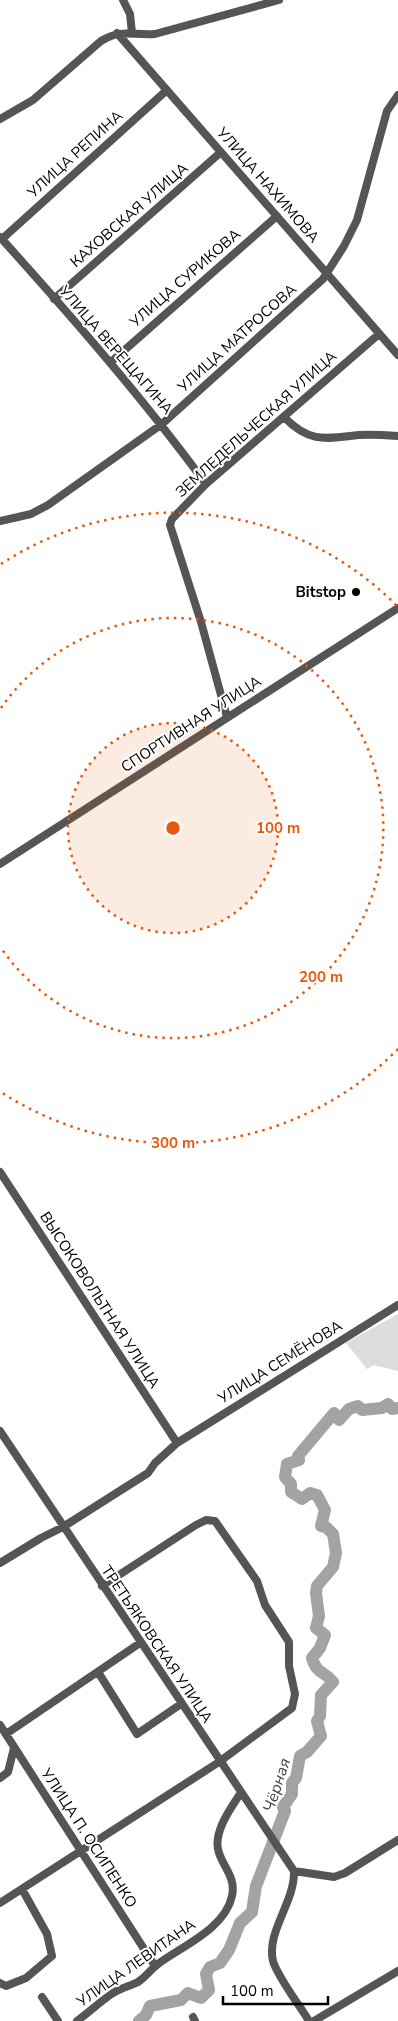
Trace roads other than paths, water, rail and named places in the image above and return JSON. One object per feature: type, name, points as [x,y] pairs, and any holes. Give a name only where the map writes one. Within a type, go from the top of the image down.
[{"type":"street","points":[[123,0],[130,14],[132,33]]},
{"type":"street","points":[[0,119],[33,100],[102,41],[118,33],[155,34],[279,0]]},
{"type":"street","name":"УЛИЦА НАХИМОВА","points":[[118,33],[398,355]]},
{"type":"street","name":"УЛИЦА РЕПИНА","points":[[1,238],[167,90]]},
{"type":"street","name":"УЛИЦА МАТРОСОВА","points":[[0,521],[31,514],[48,505],[162,424],[327,274],[357,220],[387,112],[398,95]]},
{"type":"street","name":"КАХОВСКАЯ УЛИЦА","points":[[54,299],[221,152]]},
{"type":"street","name":"УЛИЦА СУРИКОВА","points":[[111,362],[277,216]]},
{"type":"street","name":"УЛИЦА ВЕРЕЩАГИНА","points":[[1,238],[111,362],[162,424],[206,484]]},
{"type":"street","name":"ЗЕМЛЕДЕЛЬЧЕСКАЯ УЛИЦА","points":[[227,717],[201,622],[170,525],[172,520],[206,484],[379,334]]},
{"type":"street","points":[[284,417],[303,433],[325,439],[360,435],[398,436]]},
{"type":"street","name":"СПОРТИВНАЯ УЛИЦА","points":[[0,864],[398,608]]},
{"type":"street","name":"ВЫСОКОВОЛЬТНАЯ УЛИЦА","points":[[0,1172],[177,1443]]},
{"type":"street","name":"УЛИЦА СЕМЁНОВА","points":[[0,1563],[63,1527],[148,1473],[155,1463],[177,1443],[398,1305]]},
{"type":"street","name":"ТРЕТЬЯКОВСКАЯ УЛИЦА","points":[[2,1436],[291,1868]]},
{"type":"street","points":[[0,1904],[219,1762],[292,1708],[295,1694],[289,1666],[289,1642],[265,1605],[257,1581],[215,1521],[206,1520],[102,1586]]},
{"type":"street","points":[[6,1734],[140,1643]]},
{"type":"street","points":[[98,1672],[137,1734],[181,1704]]},
{"type":"street","name":"УЛИЦА П. ОСИПЕНКО","points":[[0,1726],[82,1850],[155,1966]]},
{"type":"street","points":[[0,1778],[8,1772],[14,1748]]},
{"type":"street","name":"УЛИЦА ЛЕВИТАНА","points":[[77,2021],[115,1991],[148,1976],[155,1966],[217,1922],[232,1896],[231,1877],[218,1851],[217,1844],[224,1821],[240,1794]]},
{"type":"street","points":[[309,2021],[273,1963],[271,1951],[294,1884],[291,1868],[334,1878],[398,1840]]},
{"type":"street","points":[[0,1983],[6,1986],[26,1978],[52,1956],[47,1934],[22,1889]]},
{"type":"street","points":[[314,2021],[398,1970]]},
{"type":"street","points":[[42,1997],[58,2021]]},
{"type":"waterway","name":"Чёрная","points":[[139,2021],[146,2015],[150,2006],[181,2000],[188,1993],[201,1998],[209,1990],[206,1974],[210,1967],[220,1963],[229,1950],[240,1923],[252,1912],[256,1886],[285,1811],[283,1807],[292,1794],[292,1783],[296,1778],[300,1756],[307,1752],[321,1736],[317,1721],[320,1716],[321,1695],[333,1682],[316,1667],[312,1658],[320,1648],[325,1635],[316,1628],[319,1616],[316,1593],[317,1586],[333,1567],[336,1553],[333,1534],[326,1527],[321,1526],[325,1510],[317,1495],[310,1493],[302,1499],[291,1492],[291,1484],[285,1477],[287,1464],[299,1460],[298,1456],[334,1413],[339,1420],[349,1409],[358,1406],[362,1410],[382,1408],[388,1404],[392,1409],[398,1408]]},
{"type":"place","name":"Bitstop","points":[[356,592]]}]
